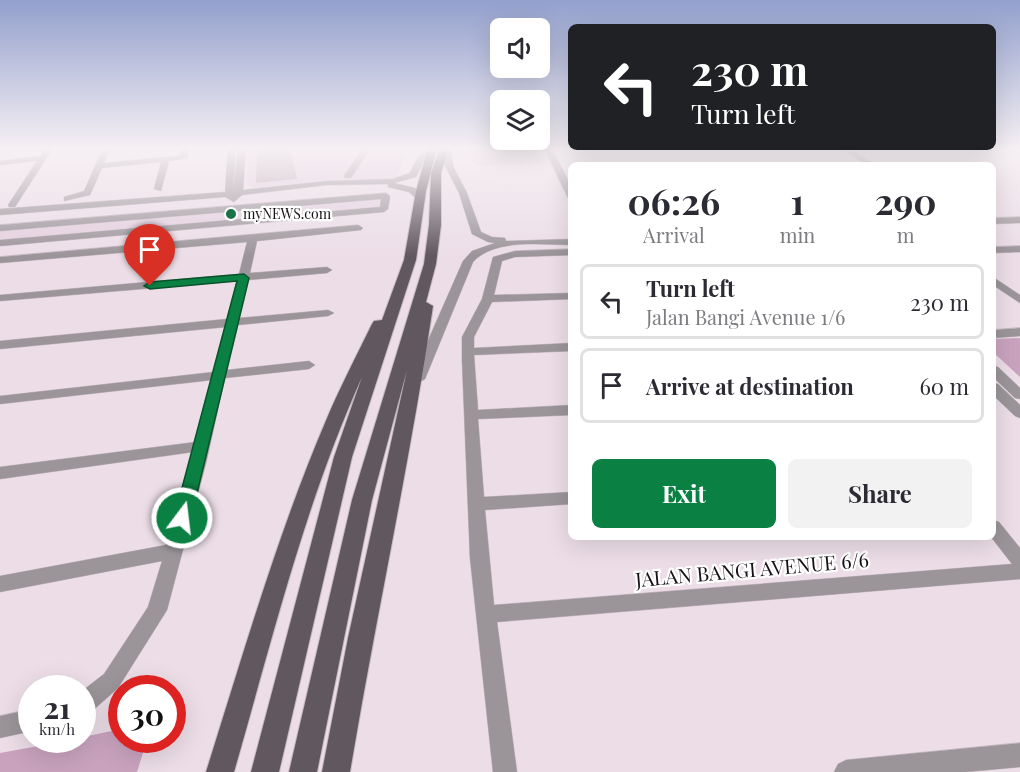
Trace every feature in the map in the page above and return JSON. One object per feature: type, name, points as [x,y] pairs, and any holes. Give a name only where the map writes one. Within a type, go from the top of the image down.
[{"type":"main road","points":[[336,772],[360,638],[410,403],[424,321],[420,262],[420,199],[424,184]]},
{"type":"main road","points":[[265,772],[343,457],[435,225],[436,184]]},
{"type":"main road","points":[[220,772],[278,578],[328,437],[343,399],[420,262]]},
{"type":"main road","points":[[303,772],[362,500],[420,262]]},
{"type":"street","points":[[12,205],[26,184]]},
{"type":"street","points":[[0,207],[73,198],[87,193],[91,184]]},
{"type":"street","points":[[158,189],[159,184]]},
{"type":"street","points":[[233,184],[234,198]]},
{"type":"street","points":[[234,198],[236,184]]},
{"type":"street","points":[[234,198],[323,184]]},
{"type":"street","points":[[371,184],[406,187],[416,192],[420,199]]},
{"type":"street","points":[[0,228],[234,198],[371,184]]},
{"type":"street","points":[[458,184],[477,234],[492,240],[568,237]]},
{"type":"street","points":[[0,214],[234,198],[386,196],[384,209],[196,228],[0,243]]},
{"type":"street","points":[[996,221],[1020,220]]},
{"type":"street","points":[[996,226],[1020,225]]},
{"type":"street","points":[[0,260],[253,240],[358,228]]},
{"type":"street","points":[[96,693],[111,681],[158,610],[202,446],[253,240]]},
{"type":"street","points":[[410,403],[423,365],[471,256],[478,250],[492,246],[568,242]]},
{"type":"street","points":[[996,250],[1020,249]]},
{"type":"street","points":[[505,772],[479,558],[470,415],[468,337],[488,299],[497,259],[505,255],[568,252]]},
{"type":"street","points":[[0,298],[327,270]]},
{"type":"street","points":[[996,282],[1017,297]]},
{"type":"street","points":[[488,299],[568,296]]},
{"type":"street","points":[[0,345],[328,313]]},
{"type":"street","points":[[996,325],[1020,325]]},
{"type":"street","points":[[996,334],[1020,332]]},
{"type":"street","points":[[468,352],[568,346]]},
{"type":"street","points":[[0,400],[309,366]]},
{"type":"street","points":[[996,373],[1020,395]]},
{"type":"street","points":[[996,390],[1020,413]]},
{"type":"street","points":[[470,415],[568,410]]},
{"type":"street","points":[[0,473],[202,446]]},
{"type":"street","points":[[476,504],[568,498]]},
{"type":"street","points":[[996,531],[1020,561]]},
{"type":"street","points":[[0,584],[174,551]]},
{"type":"street","name":"JALAN BANGI AVENUE 6/6","points":[[487,614],[1020,571]]},
{"type":"street","points":[[0,727],[18,723]]},
{"type":"street","points":[[846,772],[1020,755]]},
{"type":"shaded area","points":[[247,184],[291,184],[254,188]]},
{"type":"shaded area","points":[[383,198],[381,208],[0,241],[0,229]]},
{"type":"shaded area","points":[[1020,338],[1020,377],[996,355],[996,339]]},
{"type":"shaded area","points":[[108,732],[108,753],[143,753],[137,772],[0,772],[0,753],[18,750],[18,753],[96,753],[96,734]]},
{"type":"place","name":"myNEWS.com","points":[[231,214]]},
{"type":"route","points":[[150,286],[244,278],[182,518]]}]
